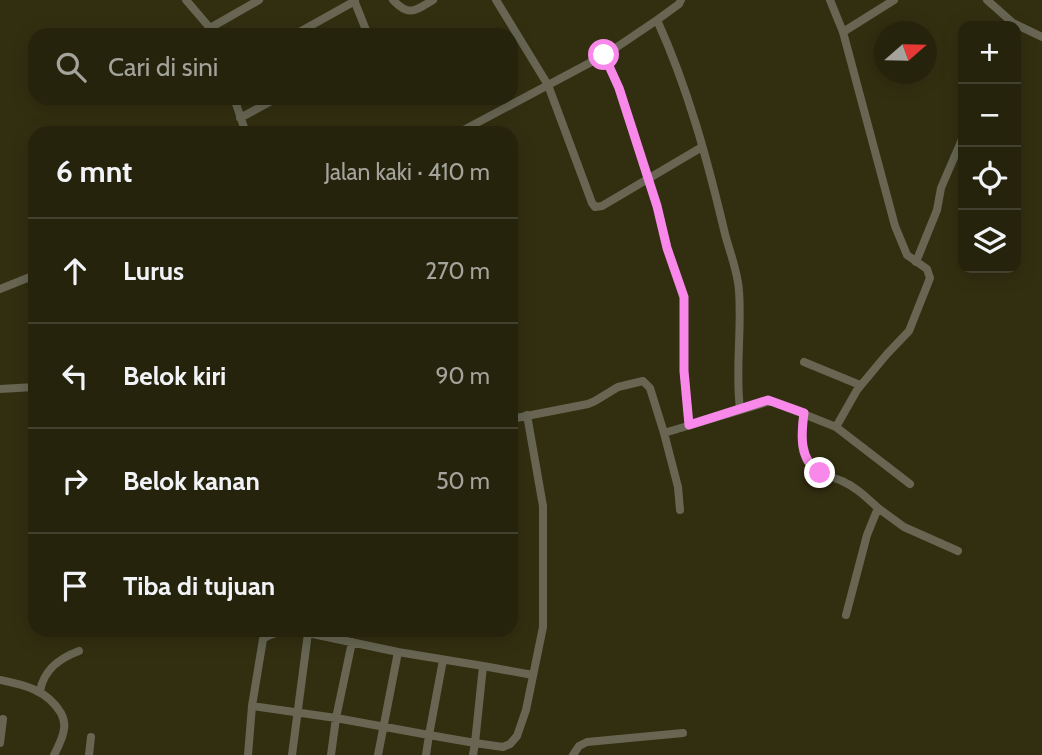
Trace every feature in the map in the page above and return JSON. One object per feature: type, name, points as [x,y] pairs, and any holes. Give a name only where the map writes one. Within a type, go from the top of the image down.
[{"type":"street","points":[[186,0],[208,28]]},
{"type":"street","points":[[217,28],[259,0]]},
{"type":"street","points":[[306,28],[354,0],[365,28]]},
{"type":"street","points":[[394,0],[401,9],[408,11],[416,10],[433,0]]},
{"type":"street","points":[[496,0],[513,28]]},
{"type":"street","points":[[518,100],[604,55],[657,20],[681,0]]},
{"type":"street","points":[[831,0],[843,32],[895,226],[907,255],[928,269],[930,278],[910,328],[860,385],[836,427]]},
{"type":"street","points":[[843,32],[894,0]]},
{"type":"street","points":[[987,0],[1009,21]]},
{"type":"street","points":[[657,20],[673,57],[712,177],[739,291],[737,383],[740,409]]},
{"type":"street","points":[[1021,28],[1042,37]]},
{"type":"street","points":[[518,36],[548,85],[595,207],[602,206],[649,180],[702,147]]},
{"type":"street","points":[[604,55],[619,88],[684,297],[684,371],[689,425]]},
{"type":"street","points":[[236,105],[243,126]]},
{"type":"street","points":[[240,118],[264,105]]},
{"type":"street","points":[[470,126],[509,105]]},
{"type":"street","points":[[916,262],[937,210],[941,188],[959,147]]},
{"type":"street","points":[[0,289],[28,278]]},
{"type":"street","points":[[804,362],[860,385]]},
{"type":"street","points":[[518,417],[588,404],[618,387],[643,381],[650,388],[664,433],[678,487],[680,510]]},
{"type":"street","points":[[0,390],[28,388]]},
{"type":"street","points":[[664,433],[768,400],[836,427],[910,484]]},
{"type":"street","points":[[804,413],[803,443],[805,456],[811,466],[862,493],[904,527],[958,551]]},
{"type":"street","points":[[252,706],[475,743],[503,747],[510,744],[517,736],[526,710],[543,627],[543,506],[527,415]]},
{"type":"street","points":[[846,615],[867,535],[878,508]]},
{"type":"street","points":[[248,755],[252,706],[263,639],[268,637]]},
{"type":"street","points":[[292,755],[308,637]]},
{"type":"street","points":[[328,637],[533,675]]},
{"type":"street","points":[[331,755],[352,642]]},
{"type":"street","points":[[40,691],[49,670],[67,655],[79,650]]},
{"type":"street","points":[[378,755],[398,652]]},
{"type":"street","points":[[426,755],[443,660]]},
{"type":"street","points":[[473,755],[483,666]]},
{"type":"street","points":[[0,680],[40,691],[58,707],[65,719],[64,731],[55,753],[65,755]]},
{"type":"street","points":[[0,743],[3,719]]},
{"type":"street","points":[[573,755],[579,746],[587,742],[683,733]]},
{"type":"street","points":[[89,755],[91,737]]},
{"type":"route","points":[[604,55],[619,88],[657,206],[674,272],[684,297],[684,371],[689,425],[768,400],[779,403],[804,413],[802,428],[805,456],[811,466],[820,473]]}]
